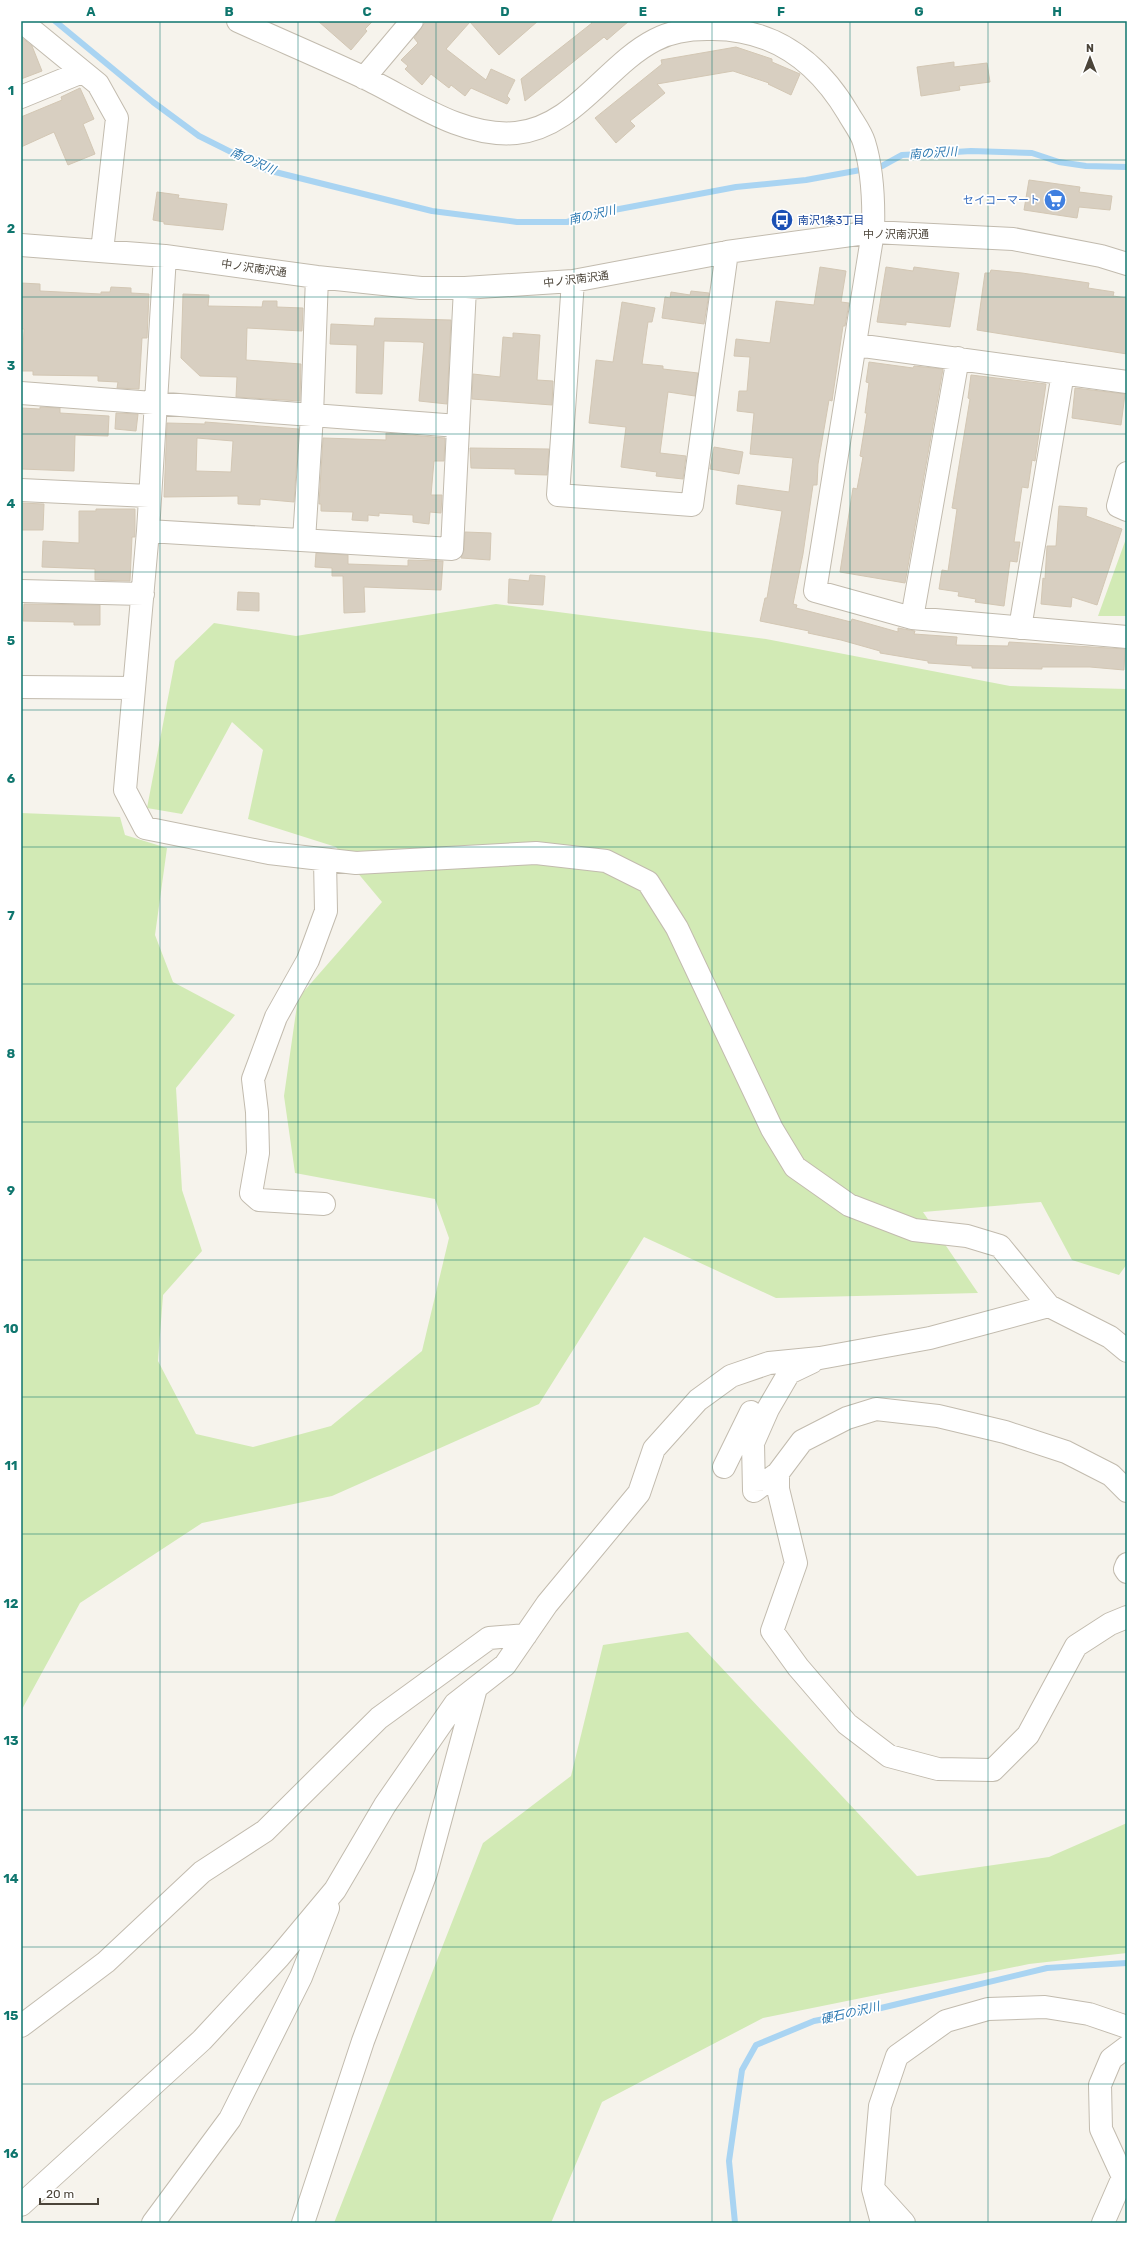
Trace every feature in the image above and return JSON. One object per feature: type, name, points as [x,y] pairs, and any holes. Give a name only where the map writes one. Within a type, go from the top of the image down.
[{"type":"street","points":[[21,21],[98,84],[116,118],[102,251]]},
{"type":"street","points":[[364,78],[412,21]]},
{"type":"street","points":[[244,22],[364,78],[422,109],[473,129],[515,133],[542,127],[586,97],[626,58],[656,39],[688,29],[719,28],[747,32],[783,45],[813,67],[838,97],[864,140],[874,193],[874,232],[815,591],[912,618],[1127,637]]},
{"type":"street","points":[[21,96],[82,72]]},
{"type":"street","name":"中ノ沢南沢通","points":[[21,245],[165,256],[317,277],[421,288],[466,288],[573,281],[727,252],[874,232],[1014,239],[1101,256],[1127,264]]},
{"type":"street","points":[[573,281],[558,495],[692,505],[727,252]]},
{"type":"street","points":[[165,256],[148,531],[125,790],[145,828],[269,853],[356,863],[536,853],[606,861],[648,882],[677,928],[772,1129],[795,1167],[849,1205],[914,1230],[967,1236],[1000,1246],[1049,1306],[1110,1337],[1127,1351]]},
{"type":"street","points":[[304,540],[312,415],[317,277]]},
{"type":"street","points":[[148,531],[452,549],[466,288]]},
{"type":"street","points":[[856,345],[1127,382]]},
{"type":"street","points":[[912,618],[958,358]]},
{"type":"street","points":[[1020,628],[1063,373]]},
{"type":"street","points":[[21,393],[458,426]]},
{"type":"street","points":[[1127,472],[1118,506],[1127,510]]},
{"type":"street","points":[[21,490],[149,496]]},
{"type":"street","points":[[21,591],[143,594]]},
{"type":"street","points":[[21,687],[134,688]]},
{"type":"street","points":[[324,1204],[259,1200],[251,1193],[258,1153],[257,1112],[252,1079],[276,1017],[308,960],[326,911],[325,860]]},
{"type":"street","points":[[154,2223],[230,2119],[301,1976],[335,1890],[385,1805],[455,1704],[505,1665],[547,1604],[639,1493],[654,1448],[698,1400],[731,1376],[769,1363],[820,1358],[930,1338],[1049,1306]]},
{"type":"street","points":[[820,1358],[789,1373],[776,1396],[753,1443],[754,1491],[778,1473],[802,1441],[846,1418],[876,1409],[938,1416],[1005,1432],[1060,1450],[1110,1475],[1127,1491]]},
{"type":"street","points":[[724,1467],[754,1405],[776,1396]]},
{"type":"street","points":[[778,1473],[778,1489],[796,1563],[772,1631],[798,1667],[847,1724],[889,1756],[938,1769],[993,1770],[1028,1735],[1076,1646],[1110,1624],[1127,1617]]},
{"type":"street","points":[[1127,1564],[1125,1569],[1127,1572]]},
{"type":"street","points":[[21,2026],[106,1962],[202,1872],[265,1831],[379,1718],[489,1638],[526,1635]]},
{"type":"street","points":[[303,2223],[363,2042],[426,1873],[476,1688]]},
{"type":"street","points":[[21,2205],[202,2040],[279,1957],[335,1890]]},
{"type":"street","points":[[882,2223],[873,2189],[880,2106],[897,2056],[946,2021],[988,2009],[1045,2007],[1089,2014],[1127,2026]]},
{"type":"street","points":[[1103,2223],[1123,2177],[1101,2129],[1100,2085],[1112,2058],[1127,2047]]},
{"type":"street","points":[[873,2189],[904,2223]]},
{"type":"green space","points":[[1127,536],[1127,616],[1098,616]]},
{"type":"green space","points":[[496,604],[766,639],[1010,686],[1127,689],[1127,1264],[1119,1275],[1072,1260],[1041,1202],[923,1212],[978,1293],[776,1298],[644,1237],[539,1404],[332,1496],[202,1523],[80,1603],[21,1711],[21,813],[120,817],[125,835],[167,848],[155,935],[173,982],[235,1015],[176,1088],[182,1190],[202,1251],[163,1295],[158,1361],[196,1434],[253,1447],[331,1426],[422,1351],[449,1238],[435,1199],[295,1173],[284,1096],[298,998],[382,902],[336,847],[248,819],[263,750],[232,722],[182,814],[147,808],[175,661],[214,623],[296,636]]},
{"type":"green space","points":[[688,1632],[917,1876],[1049,1857],[1127,1823],[1127,1953],[1029,1964],[763,2018],[602,2102],[551,2223],[334,2223],[483,1843],[571,1776],[603,1645]]},
{"type":"building","points":[[318,21],[373,21],[365,29],[367,31],[351,50]]},
{"type":"building","points":[[426,21],[538,21],[499,55],[470,22],[446,49],[486,80],[491,69],[515,80],[507,96],[510,99],[507,104],[471,88],[465,96],[451,85],[449,88],[431,74],[422,85],[405,69],[408,66],[401,60],[418,43],[414,38]]},
{"type":"building","points":[[590,21],[629,21],[607,40],[604,37],[525,101],[521,79],[592,23]]},
{"type":"building","points":[[21,37],[32,46],[42,71],[21,79]]},
{"type":"building","points":[[736,47],[772,59],[772,62],[800,74],[791,95],[768,84],[769,83],[733,71],[657,84],[665,93],[630,121],[635,126],[616,143],[595,118],[662,64],[661,60]]},
{"type":"building","points":[[954,62],[954,67],[987,63],[990,82],[959,86],[960,90],[921,96],[917,67]]},
{"type":"building","points":[[80,88],[94,119],[83,124],[95,154],[68,165],[54,132],[21,147],[21,117],[62,100],[61,97]]},
{"type":"building","points":[[1029,180],[1080,187],[1079,192],[1112,196],[1110,210],[1079,207],[1077,218],[1024,210]]},
{"type":"building","points":[[157,192],[179,195],[178,198],[227,204],[223,230],[164,224],[164,222],[153,220]]},
{"type":"building","points":[[820,267],[846,271],[841,302],[849,303],[845,326],[843,326],[832,401],[829,400],[818,464],[817,485],[813,485],[803,554],[793,604],[797,605],[796,608],[851,622],[852,619],[898,632],[898,628],[915,631],[914,634],[957,637],[956,645],[1008,646],[1009,642],[1125,649],[1124,670],[1090,667],[1042,667],[1042,669],[972,668],[972,666],[928,663],[928,661],[880,653],[880,651],[841,640],[808,633],[809,631],[760,621],[765,598],[767,598],[782,511],[736,504],[738,485],[789,492],[793,458],[750,454],[754,413],[737,411],[739,391],[747,391],[750,357],[734,356],[736,339],[770,343],[776,301],[814,305]]},
{"type":"building","points":[[886,267],[913,271],[914,267],[959,273],[950,327],[906,322],[906,325],[877,322]]},
{"type":"building","points":[[991,270],[1089,283],[1088,288],[1114,292],[1113,296],[1127,298],[1127,354],[977,330],[985,273],[990,273]]},
{"type":"building","points":[[21,283],[40,284],[40,291],[101,294],[101,292],[110,292],[111,287],[131,288],[131,293],[149,294],[147,338],[142,338],[139,389],[117,388],[118,382],[98,381],[98,376],[33,375],[33,371],[22,371],[24,329],[21,329]]},
{"type":"building","points":[[691,291],[709,293],[704,324],[662,318],[665,297],[670,298],[671,292],[690,295]]},
{"type":"building","points":[[183,294],[209,295],[208,306],[262,307],[263,301],[277,301],[277,307],[303,308],[302,331],[247,328],[246,360],[301,364],[300,401],[236,397],[237,377],[200,376],[181,358]]},
{"type":"building","points":[[622,302],[655,308],[652,322],[648,322],[642,364],[663,366],[663,369],[698,373],[695,396],[668,392],[660,453],[686,456],[683,479],[656,476],[657,472],[621,467],[626,427],[589,423],[596,360],[613,362]]},
{"type":"building","points":[[375,318],[451,320],[447,404],[419,401],[424,343],[421,342],[384,341],[382,394],[356,393],[357,345],[330,344],[331,324],[374,326]]},
{"type":"building","points":[[513,333],[540,335],[537,380],[553,381],[552,405],[472,399],[473,374],[500,377],[503,337],[513,338]]},
{"type":"building","points":[[869,362],[913,368],[914,366],[943,369],[905,583],[840,572],[853,488],[857,489],[863,457],[860,456],[867,413],[865,413],[869,383],[866,382]]},
{"type":"building","points":[[971,375],[1046,384],[1035,461],[1032,460],[1028,488],[1022,487],[1014,542],[1020,542],[1017,562],[1010,561],[1004,606],[975,602],[976,599],[958,596],[959,592],[939,589],[942,570],[948,571],[957,509],[952,508],[970,399],[968,398]]},
{"type":"building","points":[[1075,388],[1125,394],[1121,425],[1072,418]]},
{"type":"building","points":[[40,407],[60,408],[60,413],[109,416],[108,436],[75,435],[74,471],[21,469],[21,408],[40,409]]},
{"type":"building","points":[[116,413],[138,414],[136,431],[115,429]]},
{"type":"building","points":[[205,422],[299,429],[294,502],[260,499],[260,505],[238,504],[238,496],[164,497],[167,423],[205,424]],"holes":[[[197,438],[233,441],[231,472],[196,471]]]},
{"type":"building","points":[[386,433],[445,438],[444,461],[434,461],[431,495],[442,495],[441,513],[430,512],[429,524],[413,522],[413,515],[379,513],[379,516],[368,515],[368,521],[352,520],[353,512],[321,511],[321,504],[319,504],[323,438],[386,440]]},
{"type":"building","points":[[714,447],[743,452],[739,474],[710,469]]},
{"type":"building","points":[[470,448],[549,449],[547,475],[515,474],[515,469],[471,468]]},
{"type":"building","points":[[21,503],[44,504],[43,530],[21,530]]},
{"type":"building","points":[[1059,506],[1087,508],[1086,516],[1122,529],[1097,605],[1072,597],[1071,607],[1041,604],[1043,578],[1045,579],[1047,546],[1056,546]]},
{"type":"building","points":[[96,509],[135,509],[135,537],[132,537],[130,581],[95,580],[95,569],[42,567],[43,541],[79,543],[79,511],[96,511]]},
{"type":"building","points":[[465,532],[491,533],[490,560],[461,558],[464,550]]},
{"type":"building","points":[[316,553],[348,555],[348,564],[408,566],[408,560],[443,561],[441,590],[364,587],[365,612],[344,613],[343,576],[332,576],[332,568],[315,567]]},
{"type":"building","points":[[530,575],[545,576],[543,605],[508,603],[509,579],[529,581]]},
{"type":"building","points":[[238,592],[259,593],[259,611],[237,610]]},
{"type":"building","points":[[24,604],[100,605],[100,625],[74,625],[74,622],[23,621]]},
{"type":"waterway","name":"南の沢川","points":[[55,21],[153,102],[199,136],[267,170],[432,211],[517,222],[567,222],[598,213],[736,187],[806,180],[882,166],[902,155],[971,151],[1032,153],[1059,162],[1086,166],[1127,167]]},
{"type":"waterway","name":"硬石の沢川","points":[[735,2223],[729,2161],[742,2070],[756,2045],[814,2021],[881,2008],[1047,1968],[1127,1963]]},
{"type":"place","name":"セイコーマート","points":[[1055,200]]},
{"type":"place","name":"南沢1条3丁目","points":[[782,220]]}]
